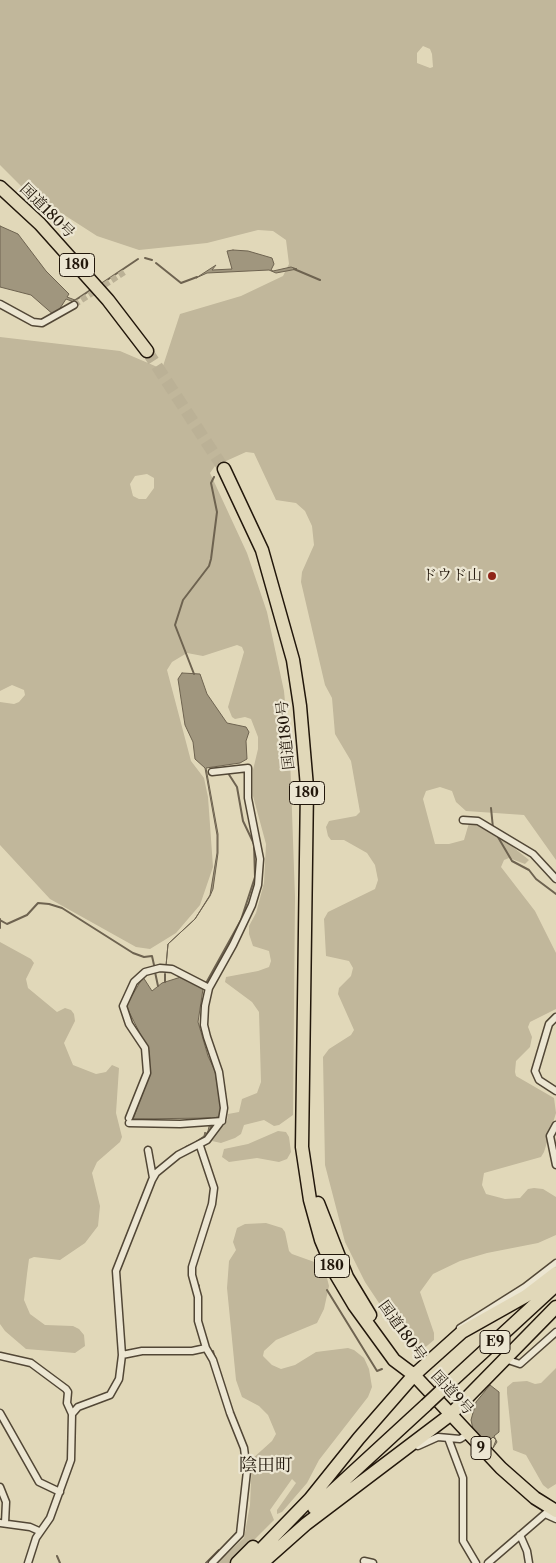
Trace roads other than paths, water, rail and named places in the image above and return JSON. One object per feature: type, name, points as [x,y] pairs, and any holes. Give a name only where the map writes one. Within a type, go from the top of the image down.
[{"type":"highway","name":"国道180号","points":[[0,187],[40,224],[108,300],[146,351]]},
{"type":"highway","name":"国道180号","points":[[224,468],[262,550],[277,598],[293,660],[305,750],[307,841],[302,1147],[310,1200],[321,1240],[335,1272],[371,1331],[394,1360],[414,1375]]},
{"type":"highway","points":[[250,1563],[326,1480],[359,1438],[414,1375],[462,1332],[526,1296],[556,1273]]},
{"type":"highway","name":"E9","points":[[261,1563],[342,1484],[556,1285]]},
{"type":"highway","points":[[261,1563],[333,1503],[450,1415],[556,1307]]},
{"type":"highway","name":"国道9号","points":[[414,1375],[502,1468],[553,1512]]},
{"type":"highway","points":[[236,1563],[310,1489],[326,1480]]},
{"type":"highway","name":"E9","points":[[250,1563],[342,1484]]},
{"type":"highway","points":[[272,1563],[333,1503]]},
{"type":"street","points":[[0,304],[33,322],[42,323],[74,305]]},
{"type":"street","points":[[72,1414],[78,1407],[103,1399],[113,1392],[119,1378],[122,1355],[116,1271],[153,1178],[178,1155],[200,1146],[222,1121],[224,1108],[219,1072],[209,1048],[204,1025],[208,988],[233,945],[249,911],[258,884],[260,869],[259,850],[248,798],[248,768],[212,772]]},
{"type":"street","points":[[463,820],[478,821],[533,854],[556,879]]},
{"type":"street","points":[[208,988],[172,969],[160,968],[144,972],[134,982],[122,1006],[130,1024],[145,1048],[147,1073],[129,1120],[146,1125],[222,1121]]},
{"type":"street","points":[[556,1017],[549,1024],[535,1071],[539,1080],[556,1092]]},
{"type":"street","points":[[556,1125],[550,1136],[556,1165]]},
{"type":"street","points":[[200,1146],[214,1188],[212,1204],[205,1220],[192,1271],[198,1297],[198,1320],[206,1348],[213,1360],[247,1462],[247,1481],[240,1534],[212,1563]]},
{"type":"street","points":[[148,1150],[153,1178]]},
{"type":"street","points":[[414,1375],[468,1321],[506,1300],[556,1263]]},
{"type":"street","points":[[505,1359],[515,1364],[524,1362],[556,1332]]},
{"type":"street","points":[[122,1355],[142,1351],[192,1352],[206,1348]]},
{"type":"street","points":[[0,1356],[31,1363],[66,1388],[68,1392],[67,1403],[72,1414],[71,1460],[50,1518],[38,1532],[28,1563]]},
{"type":"street","points":[[0,1413],[39,1482],[60,1492]]},
{"type":"street","points":[[411,1451],[430,1439],[460,1439],[468,1434]]},
{"type":"street","points":[[448,1438],[463,1478],[463,1541],[476,1563]]},
{"type":"street","points":[[0,1486],[6,1502],[3,1523],[30,1527],[38,1532]]},
{"type":"street","points":[[488,1563],[520,1535],[553,1512]]},
{"type":"street","points":[[520,1535],[529,1563]]},
{"type":"street","points":[[364,1561],[373,1563]]},
{"type":"waterway","points":[[145,258],[152,260]]},
{"type":"waterway","points":[[101,284],[138,259]]},
{"type":"waterway","points":[[156,263],[181,283],[197,277]]},
{"type":"waterway","points":[[294,269],[320,280]]},
{"type":"waterway","points":[[74,301],[92,289]]},
{"type":"waterway","points":[[194,674],[175,625],[183,600],[209,566],[211,559],[217,512],[211,483],[214,477]]},
{"type":"waterway","points":[[205,985],[241,920],[255,877],[254,844],[243,821],[237,787],[228,773]]},
{"type":"waterway","points":[[491,808],[493,828]]},
{"type":"waterway","points":[[495,832],[512,861],[529,870],[536,879],[556,894]]},
{"type":"waterway","points":[[0,920],[7,924],[27,915],[38,903],[49,904],[62,908],[133,953],[144,957],[152,956],[154,965]]},
{"type":"waterway","points":[[0,919],[0,928]]},
{"type":"waterway","points":[[155,972],[158,986]]},
{"type":"waterway","points":[[165,974],[165,982]]},
{"type":"waterway","points":[[186,1147],[193,1144]]},
{"type":"waterway","points":[[327,1290],[377,1371],[382,1369]]},
{"type":"waterway","points":[[213,1351],[215,1359]]},
{"type":"waterway","points":[[206,1563],[219,1550]]},
{"type":"waterway","points":[[57,1556],[60,1563]]},
{"type":"tunnel","points":[[74,305],[126,271]]},
{"type":"tunnel","points":[[147,351],[224,469]]},
{"type":"place","name":"ドウド山","points":[[492,576]]},
{"type":"district","name":"陰田町","points":[[266,1466]]}]
